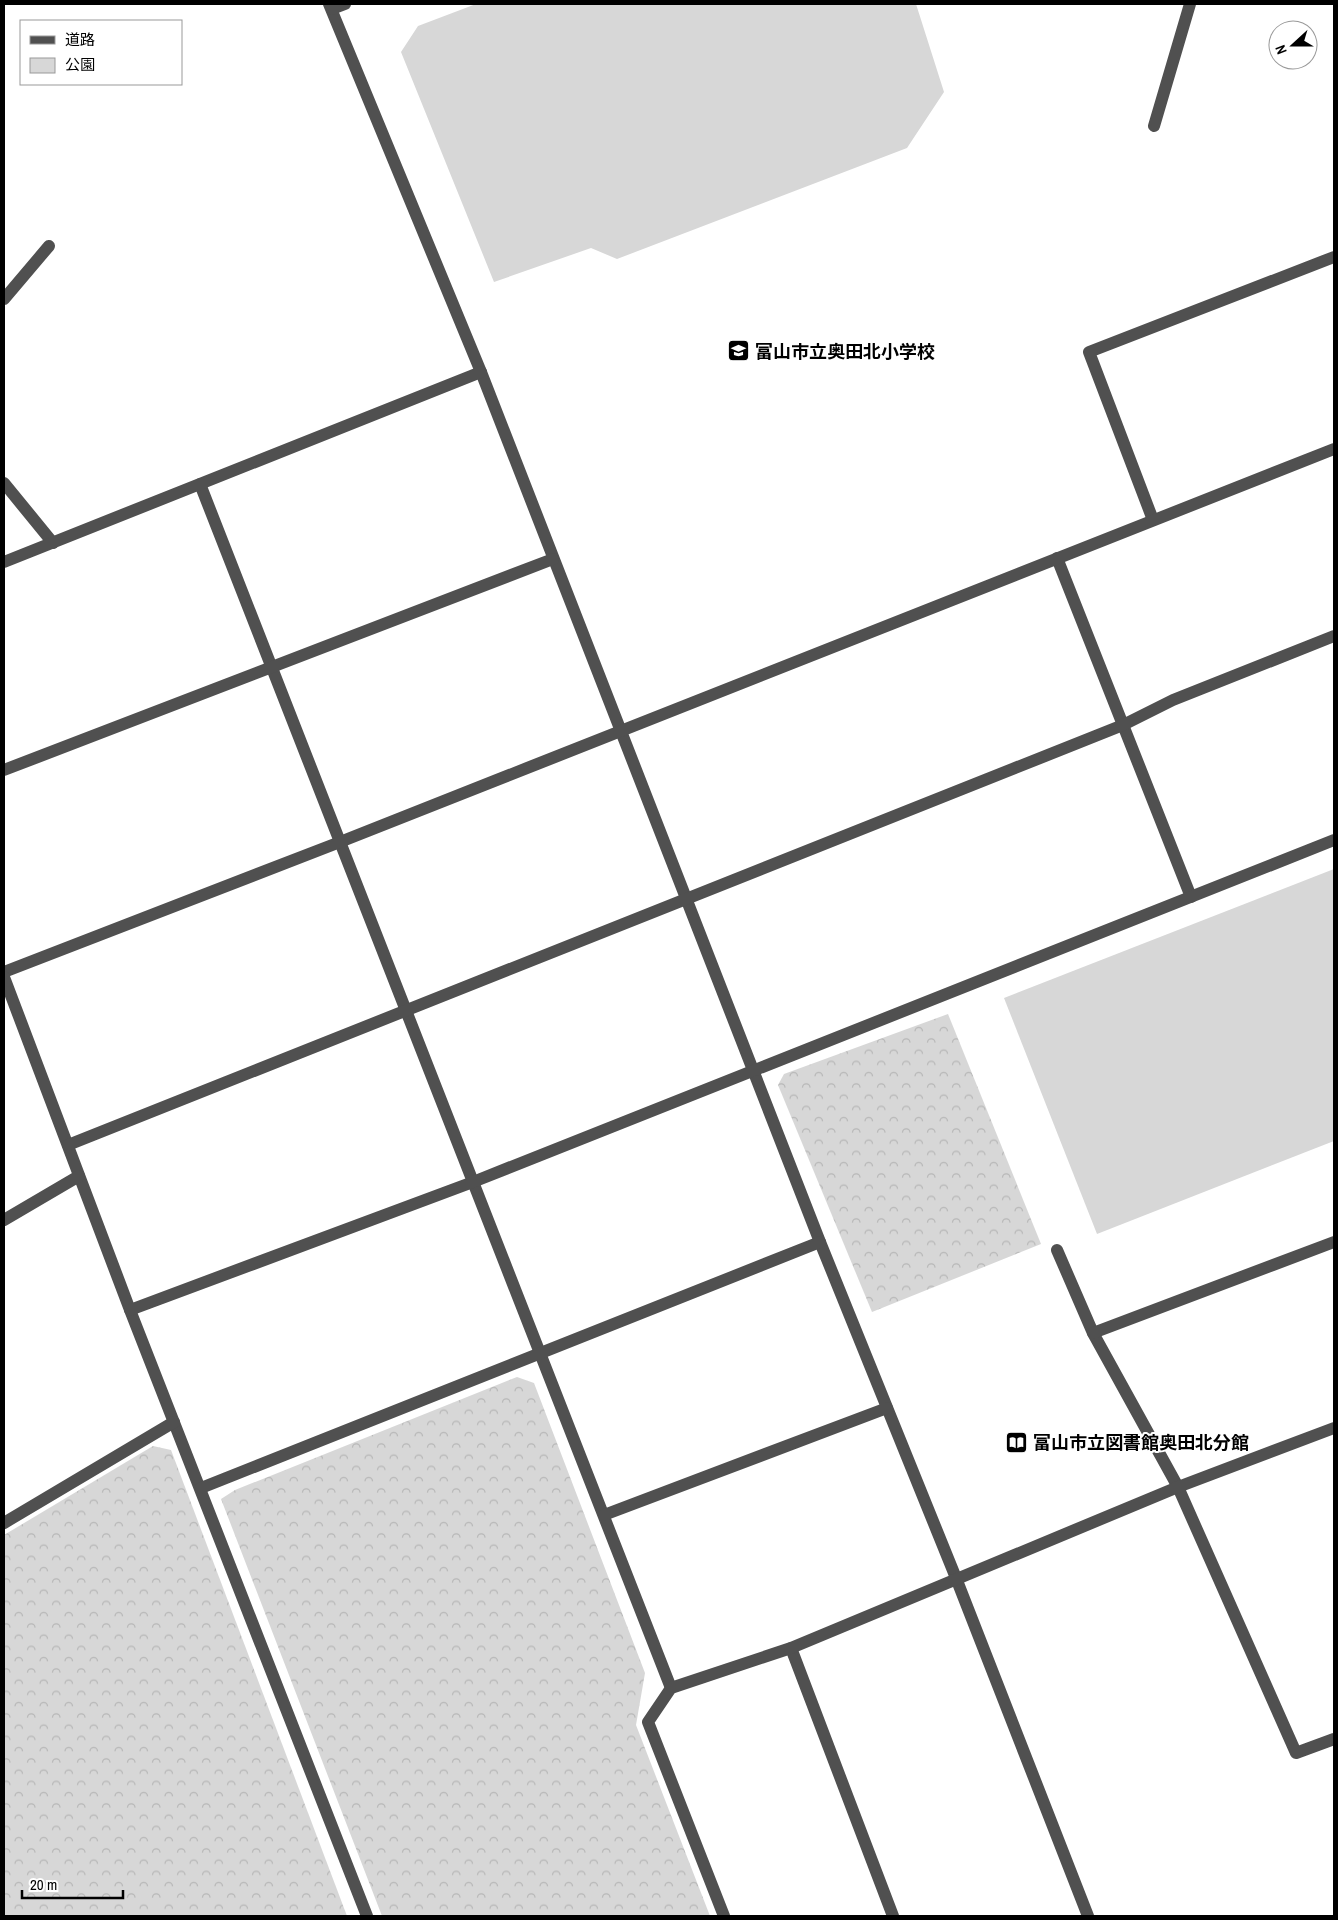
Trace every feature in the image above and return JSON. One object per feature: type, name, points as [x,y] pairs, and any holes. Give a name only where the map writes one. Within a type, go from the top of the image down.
[{"type":"street","points":[[345,4],[331,6],[481,372],[820,1242],[956,1578],[1088,1916]]},
{"type":"street","points":[[1154,126],[1190,4]]},
{"type":"street","points":[[4,299],[49,246]]},
{"type":"street","points":[[1153,520],[1089,352],[1334,257]]},
{"type":"street","points":[[4,562],[481,372]]},
{"type":"street","points":[[4,972],[340,842],[1334,449]]},
{"type":"street","points":[[4,483],[53,543]]},
{"type":"street","points":[[200,484],[671,1688]]},
{"type":"street","points":[[1057,558],[1191,897]]},
{"type":"street","points":[[4,770],[554,559]]},
{"type":"street","points":[[68,1145],[1123,725],[1173,700],[1334,636]]},
{"type":"street","points":[[130,1310],[473,1182],[1334,840]]},
{"type":"street","points":[[4,977],[130,1310],[201,1488],[366,1916]]},
{"type":"street","points":[[4,1220],[79,1176]]},
{"type":"street","points":[[201,1488],[820,1242]]},
{"type":"street","points":[[1093,1333],[1334,1242]]},
{"type":"street","points":[[1057,1250],[1093,1333],[1178,1487],[1296,1753],[1334,1739]]},
{"type":"street","points":[[604,1515],[887,1408]]},
{"type":"street","points":[[4,1523],[174,1422]]},
{"type":"street","points":[[724,1916],[648,1722],[671,1688],[791,1648],[1178,1487],[1334,1428]]},
{"type":"street","points":[[791,1648],[893,1916]]},
{"type":"green space","points":[[476,4],[916,4],[944,92],[907,148],[617,259],[591,248],[494,282],[401,52],[418,26]]},
{"type":"green space","points":[[1334,869],[1334,1141],[1097,1234],[1004,998]]},
{"type":"green space","points":[[948,1014],[1041,1244],[872,1312],[778,1085],[784,1074]]},
{"type":"green space","points":[[517,1377],[534,1383],[645,1673],[636,1725],[710,1916],[382,1916],[221,1499],[235,1490]]},
{"type":"green space","points":[[153,1446],[171,1450],[347,1916],[4,1916],[4,1535]]},
{"type":"place","name":"富山市立奥田北小学校","points":[[739,351]]},
{"type":"place","name":"富山市立図書館奥田北分館","points":[[1017,1442]]}]
